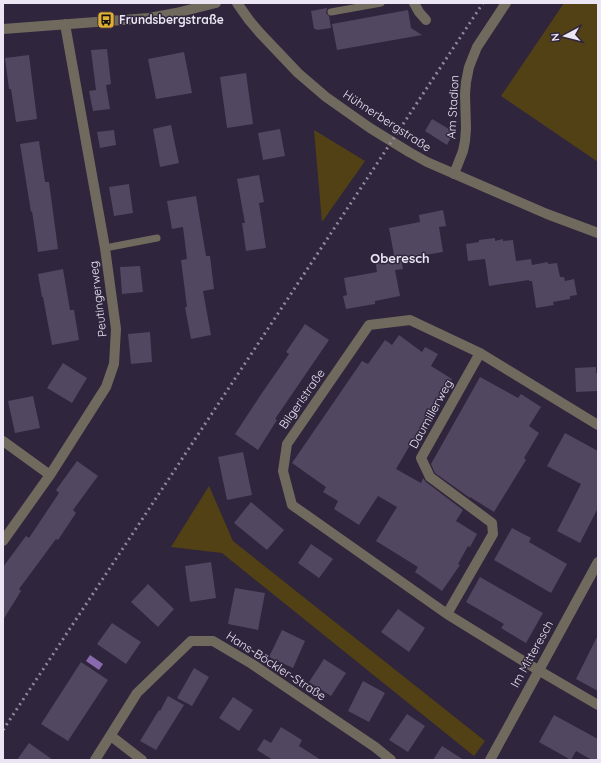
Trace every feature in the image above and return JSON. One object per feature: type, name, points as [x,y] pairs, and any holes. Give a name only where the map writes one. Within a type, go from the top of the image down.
[{"type":"street","points":[[3,28],[149,18],[216,3]]},
{"type":"street","name":"Hühnerbergstraße","points":[[237,3],[265,39],[298,73],[326,97],[370,128],[426,162],[547,214],[598,233]]},
{"type":"street","points":[[414,3],[426,20]]},
{"type":"street","name":"Am Stadion","points":[[454,174],[465,141],[465,94],[469,67],[477,47],[506,3]]},
{"type":"street","name":"Peutingerweg","points":[[3,541],[50,475],[106,387],[114,364],[116,329],[105,248],[65,24]]},
{"type":"street","name":"Bilgeristraße","points":[[598,425],[480,354],[410,320],[369,325],[287,444],[283,471],[292,504],[448,614],[598,705]]},
{"type":"street","name":"Daumillerweg","points":[[448,614],[493,534],[492,523],[430,477],[421,458],[480,354]]},
{"type":"street","points":[[5,445],[50,475]]},
{"type":"street","name":"Im Mitteresch","points":[[490,760],[598,562]]},
{"type":"street","name":"Hans-Böckler-Straße","points":[[95,760],[137,693],[191,641],[213,640],[252,664],[375,747],[391,760]]},
{"type":"street","points":[[111,736],[142,760]]},
{"type":"lane","points":[[331,12],[382,3]]},
{"type":"lane","points":[[105,248],[158,238]]},
{"type":"shaded area","points":[[564,3],[598,3],[598,162],[501,96]]},
{"type":"shaded area","points":[[314,130],[365,161],[322,222]]},
{"type":"shaded area","points":[[209,486],[233,541],[485,741],[474,756],[222,553],[171,547]]},
{"type":"shaded area","points":[[90,655],[103,664],[99,670],[86,661]]},
{"type":"building","points":[[327,8],[326,13],[329,16],[331,28],[314,29],[311,11]]},
{"type":"building","points":[[408,10],[411,28],[422,35],[337,50],[332,24]]},
{"type":"building","points":[[107,49],[111,84],[106,85],[110,109],[93,111],[89,91],[96,90],[91,50]]},
{"type":"building","points":[[184,52],[192,93],[156,99],[148,59]]},
{"type":"building","points":[[29,55],[37,119],[16,122],[11,89],[9,89],[5,58]]},
{"type":"building","points":[[246,73],[253,124],[227,128],[220,77]]},
{"type":"building","points":[[432,119],[454,132],[447,145],[425,131]]},
{"type":"building","points":[[171,125],[179,163],[160,167],[153,129]]},
{"type":"building","points":[[280,129],[285,156],[263,160],[258,133]]},
{"type":"building","points":[[114,130],[116,145],[100,148],[97,132]]},
{"type":"building","points":[[39,141],[45,182],[49,182],[58,249],[38,252],[20,144]]},
{"type":"building","points":[[259,175],[264,202],[259,203],[266,248],[246,251],[242,223],[245,223],[237,179]]},
{"type":"building","points":[[129,184],[133,213],[114,216],[109,187]]},
{"type":"building","points":[[196,196],[206,256],[210,256],[214,289],[203,291],[211,335],[191,339],[185,307],[187,307],[181,260],[187,259],[183,227],[172,229],[167,201]]},
{"type":"building","points":[[443,210],[446,226],[439,227],[443,252],[401,259],[403,269],[395,270],[400,296],[375,301],[375,304],[346,309],[343,296],[347,295],[344,278],[377,272],[375,259],[394,255],[389,228],[420,222],[419,215]]},
{"type":"building","points":[[495,238],[495,241],[503,239],[503,241],[513,240],[516,261],[531,259],[532,265],[548,262],[548,264],[557,263],[560,277],[564,277],[565,281],[574,279],[577,295],[570,296],[570,299],[553,302],[554,305],[536,308],[532,281],[529,280],[489,286],[485,259],[468,261],[466,244],[479,242],[479,240]]},
{"type":"building","points":[[140,266],[143,292],[122,294],[120,267]]},
{"type":"building","points":[[63,269],[70,310],[74,310],[79,340],[52,345],[38,274]]},
{"type":"building","points":[[305,324],[329,340],[275,419],[277,420],[258,450],[235,434],[289,354],[286,352]]},
{"type":"building","points":[[150,332],[152,362],[131,364],[128,334]]},
{"type":"building","points":[[399,335],[422,352],[425,347],[438,354],[431,366],[452,379],[396,469],[421,483],[423,478],[426,482],[463,510],[456,521],[477,534],[458,564],[460,565],[442,591],[415,572],[418,567],[376,541],[397,507],[378,496],[359,525],[334,509],[338,501],[323,492],[326,487],[292,463],[362,361],[368,364],[385,340],[392,345]]},
{"type":"building","points":[[63,363],[87,378],[72,403],[47,388]]},
{"type":"building","points":[[596,367],[596,373],[598,373],[598,391],[576,392],[575,368]]},
{"type":"building","points":[[480,377],[518,398],[521,394],[541,407],[529,426],[539,433],[524,458],[526,460],[494,512],[470,498],[435,473],[431,464]]},
{"type":"building","points":[[33,396],[40,428],[15,433],[8,401]]},
{"type":"building","points":[[565,433],[598,451],[598,508],[580,543],[557,531],[581,484],[547,466]]},
{"type":"building","points":[[243,452],[252,495],[227,500],[218,457]]},
{"type":"building","points":[[77,461],[98,476],[73,510],[76,513],[58,540],[56,539],[19,589],[21,591],[3,620],[3,567],[26,536],[29,538],[59,493],[56,490]]},
{"type":"building","points":[[251,502],[284,530],[267,550],[234,523]]},
{"type":"building","points":[[512,528],[531,538],[529,542],[567,564],[551,593],[494,560]]},
{"type":"building","points":[[311,544],[333,559],[319,578],[298,563]]},
{"type":"building","points":[[211,562],[216,598],[190,602],[185,566]]},
{"type":"building","points":[[480,577],[543,613],[526,643],[501,628],[504,624],[466,602]]},
{"type":"building","points":[[148,584],[174,609],[158,627],[131,602]]},
{"type":"building","points":[[235,588],[265,593],[258,630],[228,624]]},
{"type":"building","points":[[398,609],[425,628],[409,652],[381,632]]},
{"type":"building","points":[[112,623],[141,642],[126,664],[97,644]]},
{"type":"building","points":[[282,630],[305,641],[293,668],[269,657]]},
{"type":"building","points":[[598,635],[598,691],[576,679]]},
{"type":"building","points":[[324,659],[346,673],[331,696],[309,682]]},
{"type":"building","points":[[81,662],[108,680],[68,741],[41,724]]},
{"type":"building","points":[[194,668],[209,677],[192,706],[177,698]]},
{"type":"building","points":[[363,681],[385,693],[369,722],[348,711]]},
{"type":"building","points":[[168,696],[184,705],[156,750],[140,741]]},
{"type":"building","points":[[233,697],[253,710],[239,731],[219,718]]},
{"type":"building","points":[[407,714],[425,726],[408,752],[389,740]]},
{"type":"building","points":[[554,715],[598,739],[598,760],[592,760],[576,751],[571,760],[539,742]]},
{"type":"building","points":[[281,727],[302,740],[299,746],[321,760],[273,760],[257,750],[264,739],[271,743]]},
{"type":"building","points":[[29,743],[53,760],[17,760]]},
{"type":"building","points":[[442,746],[464,760],[433,760]]},
{"type":"railway","points":[[3,730],[483,3]]},
{"type":"place","name":"Frundsbergstraße","points":[[106,20]]},
{"type":"district","name":"Oberesch","points":[[400,258]]}]
